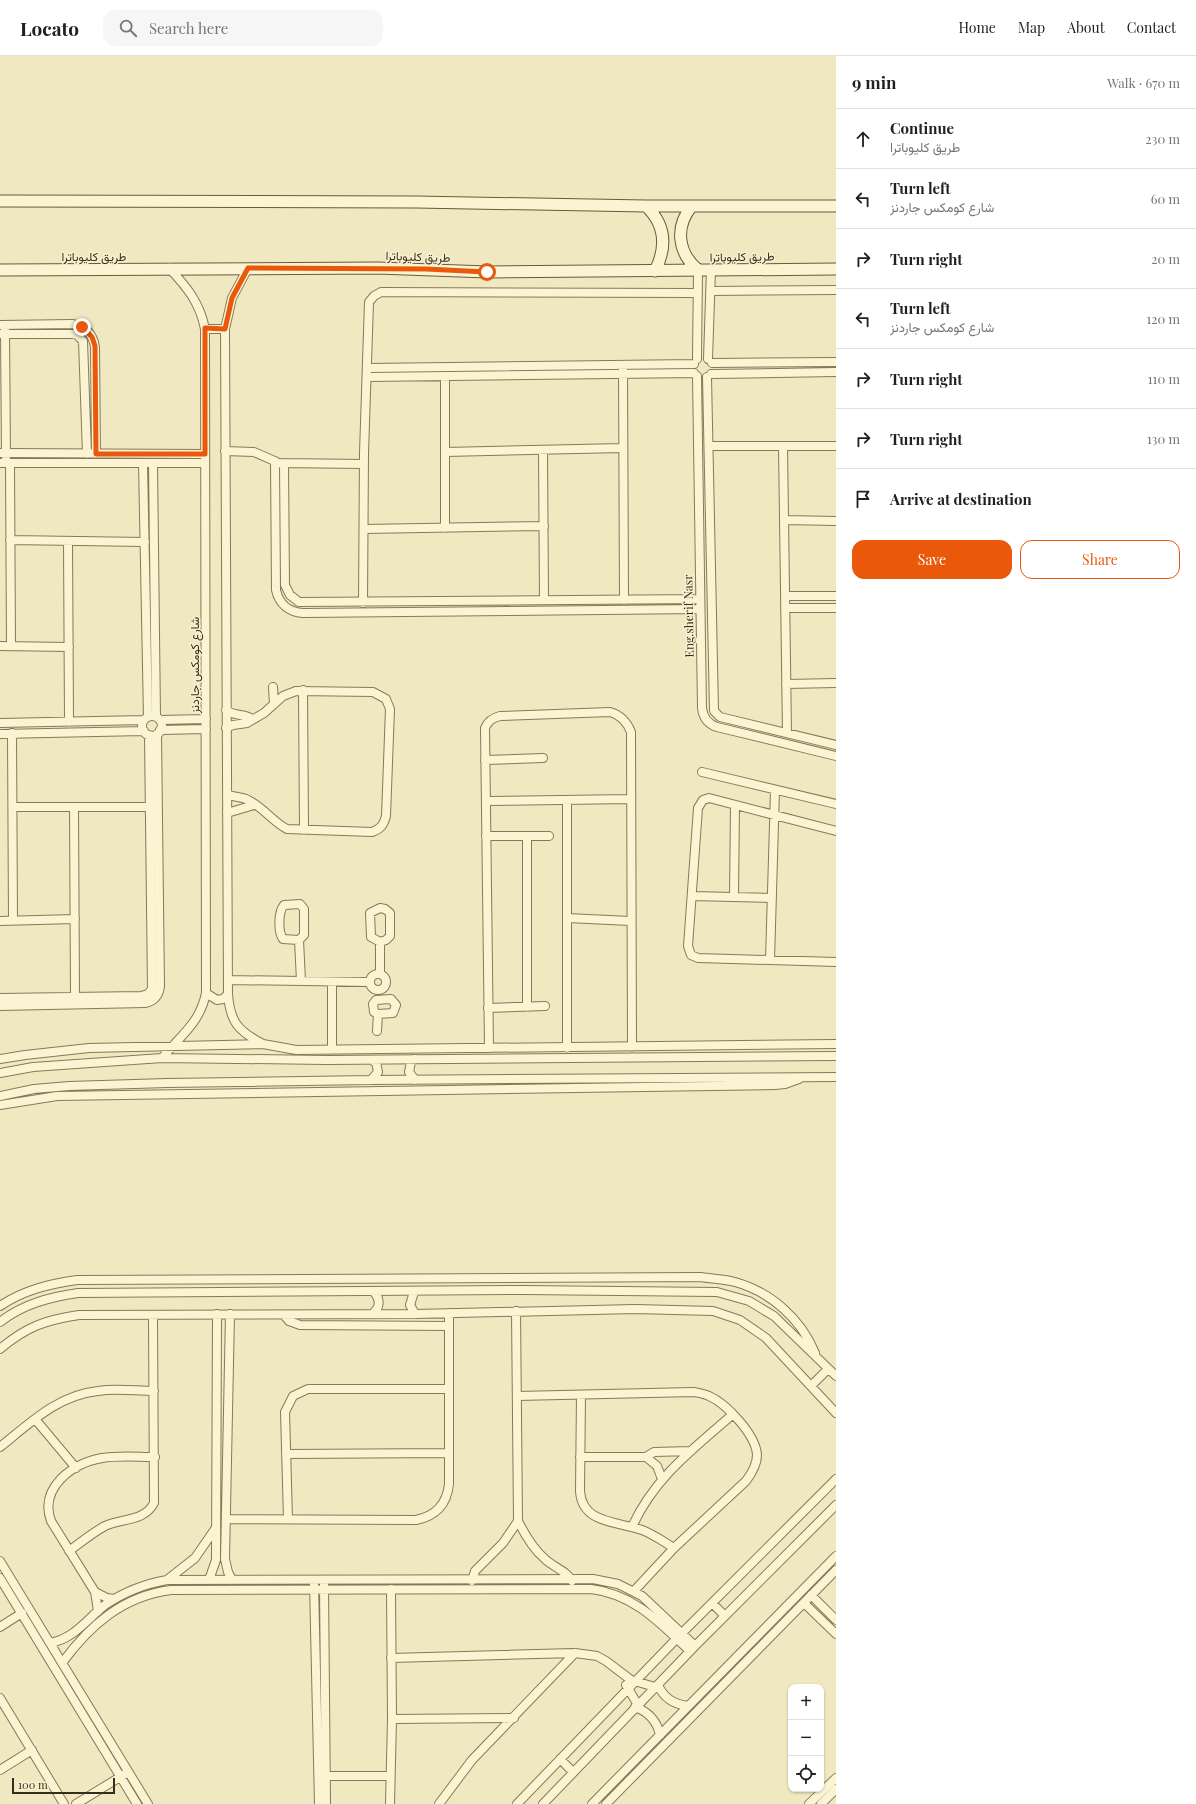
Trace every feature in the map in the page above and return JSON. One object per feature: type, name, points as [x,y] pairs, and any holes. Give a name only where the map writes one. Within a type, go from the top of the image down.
[{"type":"main road","points":[[0,201],[416,202],[646,206],[836,206]]},
{"type":"main road","points":[[646,206],[658,220],[663,232],[663,247],[655,271]]},
{"type":"main road","points":[[692,206],[683,221],[680,239],[686,256],[698,270]]},
{"type":"main road","name":"طريق كليوباترا","points":[[0,270],[386,268],[487,272],[836,268]]},
{"type":"street","name":"شارع كومكس جاردنز","points":[[162,1058],[194,1023],[203,1008],[206,993],[205,328],[196,300],[169,268]]},
{"type":"street","points":[[248,268],[232,298],[225,329],[228,994],[232,1019],[243,1032],[264,1044]]},
{"type":"street","points":[[711,269],[709,314],[710,361],[713,370],[709,375],[708,446],[714,712],[720,717],[836,745]]},
{"type":"street","points":[[696,374],[699,314],[698,270]]},
{"type":"street","points":[[711,291],[836,290]]},
{"type":"street","points":[[363,602],[364,464],[369,302],[374,296],[381,292],[698,292]]},
{"type":"street","points":[[699,314],[709,314]]},
{"type":"street","points":[[11,646],[10,540],[3,453],[3,325],[72,324],[82,327],[90,333],[95,346],[96,454]]},
{"type":"street","points":[[205,328],[225,329]]},
{"type":"street","points":[[3,334],[73,334],[77,335],[83,341],[87,454]]},
{"type":"street","points":[[368,372],[435,367],[696,362],[703,358],[710,361],[836,362]]},
{"type":"street","points":[[816,362],[816,372]]},
{"type":"street","points":[[623,364],[624,600]]},
{"type":"street","points":[[435,367],[435,376]]},
{"type":"street","points":[[368,372],[435,376],[623,373],[696,374],[701,378],[709,375],[836,372]]},
{"type":"street","name":"Eng.sherif Nasr","points":[[696,374],[702,708],[708,722],[717,727],[836,756]]},
{"type":"street","points":[[445,376],[445,528]]},
{"type":"street","points":[[708,446],[836,446]]},
{"type":"street","points":[[782,446],[787,733]]},
{"type":"street","points":[[445,452],[623,448]]},
{"type":"street","points":[[543,450],[544,600]]},
{"type":"street","points":[[225,451],[254,452],[275,461],[284,463],[364,464]]},
{"type":"street","points":[[3,453],[205,454]]},
{"type":"street","points":[[275,461],[276,590],[282,603],[293,611],[303,613],[700,609]]},
{"type":"street","points":[[5,463],[205,463]]},
{"type":"street","points":[[143,463],[152,719]]},
{"type":"street","points":[[152,719],[153,463]]},
{"type":"street","points":[[284,463],[285,585],[294,599],[305,603],[700,599]]},
{"type":"street","points":[[699,520],[710,520]]},
{"type":"street","points":[[784,520],[836,521]]},
{"type":"street","points":[[364,529],[544,526]]},
{"type":"street","points":[[10,540],[145,542]]},
{"type":"street","points":[[68,541],[69,722]]},
{"type":"street","points":[[785,596],[836,596]]},
{"type":"street","points":[[785,608],[836,608]]},
{"type":"street","points":[[0,646],[68,647]]},
{"type":"street","points":[[786,684],[836,683]]},
{"type":"street","points":[[273,687],[274,704]]},
{"type":"street","points":[[226,728],[234,724],[247,723],[264,713],[283,696],[303,690],[373,692],[386,699],[390,709],[386,816],[382,827],[372,832],[293,830],[282,826],[268,812],[254,805],[248,800],[227,794]]},
{"type":"street","points":[[303,690],[304,830]]},
{"type":"street","points":[[226,710],[234,715],[247,716],[252,719]]},
{"type":"street","points":[[489,1048],[485,728],[488,722],[493,718],[500,716],[614,713],[625,720],[631,732],[630,921],[632,1047]]},
{"type":"street","points":[[0,998],[141,996],[148,994],[152,989],[150,807],[153,732],[162,725],[152,719]]},
{"type":"street","points":[[152,719],[142,726],[153,732]]},
{"type":"street","points":[[0,723],[206,719]]},
{"type":"street","points":[[0,734],[153,732],[206,729]]},
{"type":"street","points":[[0,1006],[145,1003],[154,1000],[157,996],[160,986],[153,732]]},
{"type":"street","points":[[12,733],[13,920]]},
{"type":"street","points":[[485,760],[543,758]]},
{"type":"street","points":[[702,772],[836,804]]},
{"type":"street","points":[[770,960],[775,790]]},
{"type":"street","points":[[836,831],[709,798],[703,800],[699,805],[688,946],[691,955],[698,958],[836,962]]},
{"type":"street","points":[[486,801],[631,799]]},
{"type":"street","points":[[567,800],[567,1048]]},
{"type":"street","points":[[227,813],[254,805]]},
{"type":"street","points":[[734,897],[735,805]]},
{"type":"street","points":[[13,807],[150,807]]},
{"type":"street","points":[[74,807],[75,996]]},
{"type":"street","points":[[486,836],[549,836]]},
{"type":"street","points":[[527,836],[527,1007]]},
{"type":"street","points":[[692,896],[772,898]]},
{"type":"street","points":[[300,904],[304,909],[305,932],[303,938],[299,940],[285,940],[281,937],[280,912],[284,905],[300,904]]},
{"type":"street","points":[[567,918],[630,921]]},
{"type":"street","points":[[0,921],[75,919]]},
{"type":"street","points":[[299,940],[301,981]]},
{"type":"street","points":[[380,942],[380,974],[385,979],[385,986],[382,989],[383,1000]]},
{"type":"street","points":[[369,982],[373,975],[380,974]]},
{"type":"street","points":[[228,980],[369,982]]},
{"type":"street","points":[[332,982],[332,1049]]},
{"type":"street","points":[[369,982],[375,990],[382,989]]},
{"type":"street","points":[[206,993],[217,1000],[223,999],[228,994]]},
{"type":"street","points":[[391,999],[395,1002],[396,1010],[393,1012],[378,1014],[374,1012],[373,1004],[376,1000],[391,999]]},
{"type":"street","points":[[488,1008],[545,1006]]},
{"type":"street","points":[[377,1031],[378,1014]]},
{"type":"street","points":[[0,1060],[25,1054],[89,1048],[264,1044],[296,1050],[836,1044]]},
{"type":"street","points":[[89,1048],[89,1062]]},
{"type":"street","points":[[296,1050],[296,1059]]},
{"type":"street","points":[[0,1073],[33,1067],[162,1058],[371,1060],[836,1056]]},
{"type":"street","points":[[415,1059],[412,1062],[409,1072],[415,1080]]},
{"type":"street","points":[[371,1060],[378,1067],[378,1072],[371,1080]]},
{"type":"street","points":[[0,1105],[57,1096],[775,1085],[795,1082],[804,1077]]},
{"type":"street","points":[[0,1096],[34,1089],[69,1086],[167,1083],[371,1080],[836,1078]]},
{"type":"street","points":[[166,1095],[167,1083]]},
{"type":"street","points":[[553,1290],[554,1277]]},
{"type":"street","points":[[0,1306],[25,1292],[50,1284],[77,1280],[701,1277],[734,1282],[766,1296],[793,1318],[803,1330],[816,1357]]},
{"type":"street","points":[[306,1280],[306,1292]]},
{"type":"street","points":[[0,1322],[26,1306],[52,1297],[78,1293],[553,1290],[700,1291],[733,1296],[749,1302],[774,1316],[836,1376]]},
{"type":"street","points":[[372,1314],[379,1304],[379,1300],[374,1292]]},
{"type":"street","points":[[414,1292],[410,1305],[414,1314]]},
{"type":"street","points":[[516,1311],[518,1521],[536,1550],[571,1578],[572,1588]]},
{"type":"street","points":[[0,1349],[17,1335],[35,1325],[56,1318],[79,1316],[414,1314],[516,1311],[713,1311],[740,1320],[766,1338],[836,1413]]},
{"type":"street","points":[[226,1519],[416,1520],[425,1518],[440,1508],[448,1492],[449,1313]]},
{"type":"street","points":[[209,1580],[215,1565],[216,1532],[217,1314]]},
{"type":"street","points":[[230,1314],[226,1566],[232,1580]]},
{"type":"street","points":[[284,1314],[289,1320],[300,1325],[449,1326]]},
{"type":"street","points":[[69,1551],[104,1527],[117,1521],[141,1516],[149,1510],[155,1497],[153,1316]]},
{"type":"street","points":[[217,1353],[229,1352]]},
{"type":"street","points":[[811,1386],[828,1369]]},
{"type":"street","points":[[288,1519],[286,1406],[293,1396],[302,1390],[448,1388]]},
{"type":"street","points":[[0,1447],[56,1404],[88,1392],[99,1390],[154,1391]]},
{"type":"street","points":[[517,1396],[694,1392],[709,1396],[732,1414],[748,1432],[755,1444],[757,1457],[754,1470],[746,1481],[674,1548],[634,1592]]},
{"type":"street","points":[[581,1395],[581,1501],[585,1510],[602,1519],[644,1530],[674,1548]]},
{"type":"street","points":[[632,1527],[648,1495],[662,1479],[732,1414]]},
{"type":"street","points":[[35,1419],[76,1468]]},
{"type":"street","points":[[580,1457],[646,1457],[654,1452],[691,1451]]},
{"type":"street","points":[[286,1454],[448,1453]]},
{"type":"street","points":[[98,1611],[95,1592],[51,1521],[48,1502],[55,1484],[76,1468],[89,1461],[104,1458],[155,1457]]},
{"type":"street","points":[[646,1457],[657,1466],[662,1479]]},
{"type":"street","points":[[517,1804],[679,1636],[836,1479]]},
{"type":"street","points":[[543,1804],[692,1648],[836,1504]]},
{"type":"street","points":[[472,1588],[472,1578],[478,1568],[504,1543],[518,1521]]},
{"type":"street","points":[[216,1532],[226,1535]]},
{"type":"street","points":[[167,1580],[195,1558],[216,1532]]},
{"type":"street","points":[[592,1804],[836,1556]]},
{"type":"street","points":[[0,1561],[148,1804]]},
{"type":"street","points":[[606,1804],[836,1570]]},
{"type":"street","points":[[0,1578],[137,1804]]},
{"type":"street","points":[[62,1663],[82,1639],[109,1614],[126,1603],[153,1593],[171,1590],[472,1578],[571,1578],[601,1580],[618,1584],[649,1602],[679,1636]]},
{"type":"street","points":[[50,1643],[70,1636],[114,1599],[137,1588],[167,1580],[232,1580],[314,1585]]},
{"type":"street","points":[[314,1585],[320,1804]]},
{"type":"street","points":[[324,1585],[391,1589],[572,1588],[600,1590],[627,1599],[644,1609],[692,1648]]},
{"type":"street","points":[[324,1585],[326,1804]]},
{"type":"street","points":[[390,1804],[392,1719],[391,1589]]},
{"type":"street","points":[[95,1592],[106,1598],[114,1599]]},
{"type":"street","points":[[811,1595],[836,1620]]},
{"type":"street","points":[[712,1603],[725,1616]]},
{"type":"street","points":[[804,1603],[836,1634]]},
{"type":"street","points":[[0,1627],[22,1613]]},
{"type":"street","points":[[30,1628],[38,1623]]},
{"type":"street","points":[[391,1658],[575,1653],[597,1656],[635,1682],[656,1686],[669,1700],[678,1705],[688,1706]]},
{"type":"street","points":[[439,1804],[472,1760],[575,1653]]},
{"type":"street","points":[[619,1672],[637,1706],[647,1712],[656,1722],[660,1735]]},
{"type":"street","points":[[0,1698],[64,1804]]},
{"type":"street","points":[[392,1719],[514,1718]]},
{"type":"street","points":[[0,1770],[32,1750]]},
{"type":"street","points":[[560,1759],[573,1772]]},
{"type":"street","points":[[76,1804],[129,1772]]},
{"type":"street","points":[[326,1776],[390,1776]]},
{"type":"street","points":[[809,1804],[836,1778]]},
{"type":"street","points":[[821,1804],[829,1800],[836,1789]]},
{"type":"route","points":[[82,327],[90,333],[95,346],[96,454],[205,454],[205,328],[225,329],[228,308],[236,288],[248,268],[378,268],[487,272]]}]
